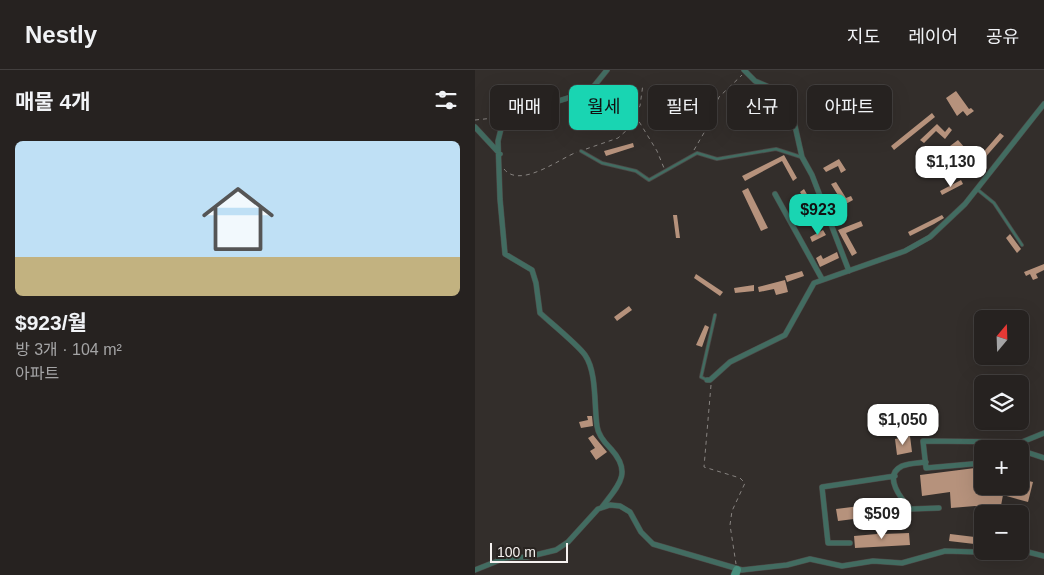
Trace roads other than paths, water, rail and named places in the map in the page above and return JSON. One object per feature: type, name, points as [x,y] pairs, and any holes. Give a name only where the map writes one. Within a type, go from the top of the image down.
[{"type":"street","points":[[602,508],[619,488],[623,478],[622,468],[617,456],[602,440],[597,427],[597,408],[585,355],[540,313],[532,270],[505,254],[500,199],[499,141],[501,129],[511,116],[590,91],[607,70]]},
{"type":"street","points":[[744,70],[755,81],[776,90],[793,117],[802,157],[812,176],[849,271]]},
{"type":"street","points":[[707,380],[730,362],[785,335],[813,283],[905,251],[930,237],[953,217],[1044,104]]},
{"type":"street","points":[[475,127],[500,156]]},
{"type":"street","points":[[775,194],[822,279]]},
{"type":"street","points":[[1027,440],[1044,433]]},
{"type":"street","points":[[974,442],[923,441],[927,468],[974,464]]},
{"type":"street","points":[[1029,453],[1044,458]]},
{"type":"street","points":[[926,462],[902,466],[895,476],[896,489],[911,510],[939,508]]},
{"type":"street","points":[[850,543],[828,543],[822,487],[895,476]]},
{"type":"street","points":[[475,570],[505,558],[527,557],[562,547],[595,512],[615,505],[626,508],[633,516],[644,537],[653,544],[736,572],[787,565],[810,559],[842,566],[873,561],[902,563],[945,551],[1008,553],[1024,551],[1044,556]]},
{"type":"lane","points":[[581,151],[602,163],[635,171],[649,180],[692,155],[700,153],[717,160],[776,149],[802,157]]},
{"type":"lane","points":[[976,189],[994,203],[1022,245]]},
{"type":"lane","points":[[707,380],[701,378],[715,315]]}]
